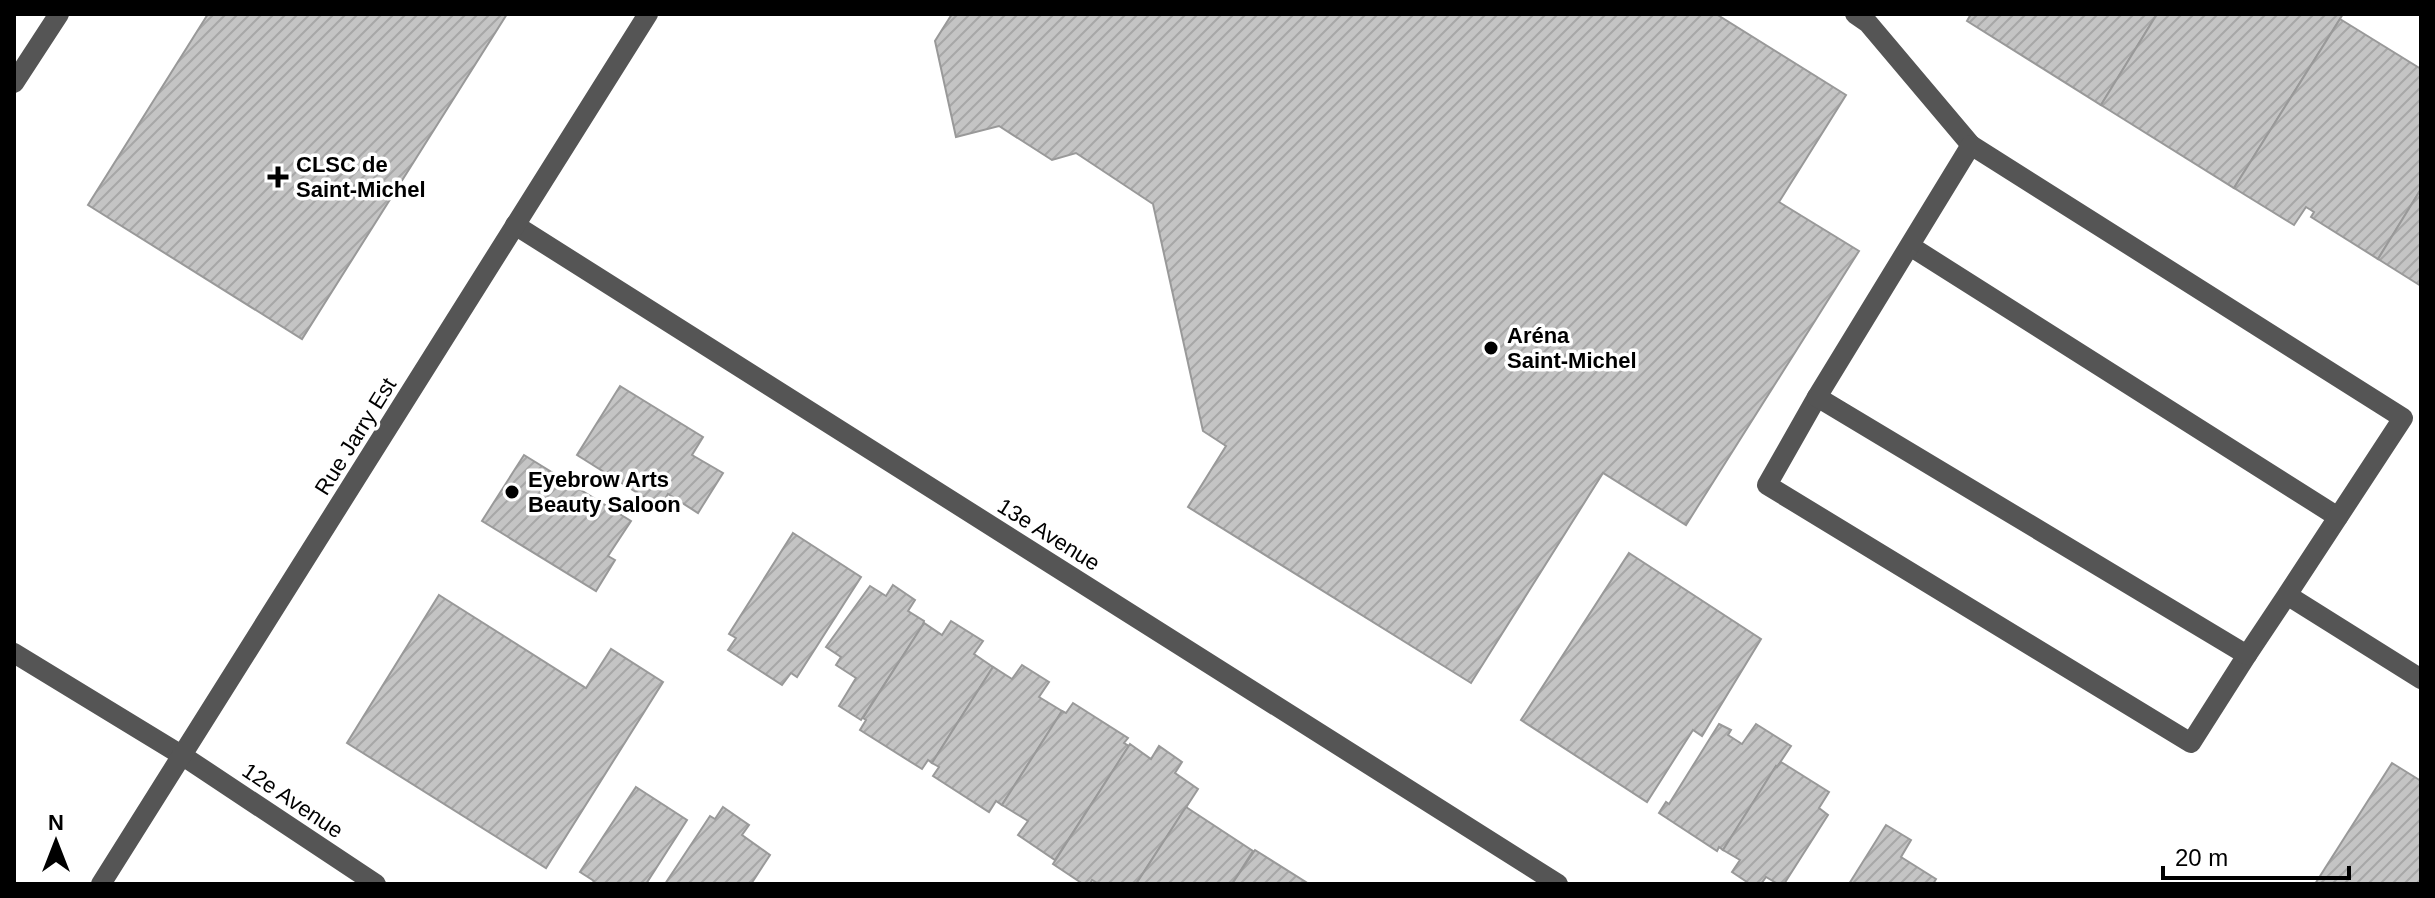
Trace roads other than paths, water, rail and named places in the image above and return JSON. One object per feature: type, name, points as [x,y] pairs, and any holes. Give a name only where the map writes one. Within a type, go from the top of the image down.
[{"type":"street","points":[[14,83],[59,14]]},
{"type":"street","name":"Rue Jarry Est","points":[[101,884],[648,14]]},
{"type":"street","points":[[1855,14],[1868,23],[1971,145],[2403,418],[2191,743],[1767,485],[1817,397],[1971,145]]},
{"type":"street","name":"13e Avenue","points":[[515,225],[1558,884]]},
{"type":"street","points":[[1910,246],[2338,517]]},
{"type":"street","points":[[1817,397],[2247,655]]},
{"type":"street","points":[[2287,595],[2421,679]]},
{"type":"street","name":"12e Avenue","points":[[14,653],[183,756],[376,884]]},
{"type":"place","name":"CLSC de Saint-Michel","points":[[278,177]]},
{"type":"place","name":"Aréna Saint-Michel","points":[[1491,348]]},
{"type":"place","name":"Eyebrow Arts Beauty Saloon","points":[[512,492]]}]
